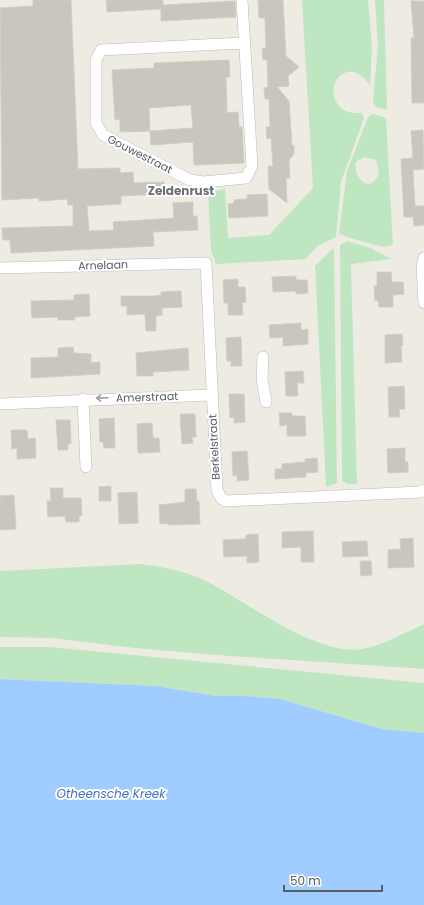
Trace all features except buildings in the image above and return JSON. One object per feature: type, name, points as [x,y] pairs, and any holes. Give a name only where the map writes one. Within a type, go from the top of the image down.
[{"type":"street","name":"Gouwestraat","points":[[242,0],[252,166],[246,178],[204,182],[190,180],[103,135],[96,123],[96,60],[101,50],[244,43]]},
{"type":"street","points":[[424,258],[422,266],[424,303]]},
{"type":"street","name":"Arnelaan","points":[[0,268],[206,263]]},
{"type":"street","name":"Berkelstraat","points":[[206,263],[211,395],[217,491],[222,499],[226,501],[412,492],[424,490]]},
{"type":"street","points":[[263,357],[262,379],[266,402]]},
{"type":"street","name":"Amerstraat","points":[[0,404],[83,399],[211,395]]},
{"type":"street","points":[[83,399],[86,467]]},
{"type":"green space","points":[[302,0],[368,0],[372,48],[370,85],[360,75],[351,72],[343,73],[337,79],[334,87],[334,96],[338,104],[348,112],[362,113],[364,118],[341,182],[336,237],[317,246],[306,259],[216,264],[211,250],[208,192],[225,189],[228,238],[269,235],[313,188]]},
{"type":"green space","points":[[375,0],[384,0],[387,109],[377,108],[373,102],[378,46]]},
{"type":"green space","points":[[373,114],[386,118],[393,245],[382,246],[339,233],[347,171],[368,117]],"holes":[[[364,157],[376,160],[379,174],[373,183],[365,183],[358,176],[356,162]]]},
{"type":"green space","points":[[347,241],[371,248],[391,259],[351,264],[357,484],[348,484],[342,481],[340,245]]},
{"type":"green space","points":[[334,247],[337,483],[326,487],[315,266]]},
{"type":"green space","points":[[141,564],[174,570],[206,581],[282,626],[325,645],[344,649],[362,649],[378,645],[424,624],[424,669],[230,656],[135,648],[51,638],[0,637],[0,571]]},
{"type":"green space","points":[[0,647],[49,647],[424,683],[424,733],[382,729],[280,699],[246,696],[216,696],[156,686],[0,679]]},
{"type":"water","name":"Otheensche Kreek","points":[[0,679],[156,686],[216,696],[246,696],[280,699],[382,729],[424,733],[424,905],[0,905]]},
{"type":"district","name":"Zeldenrust","points":[[181,191]]}]
